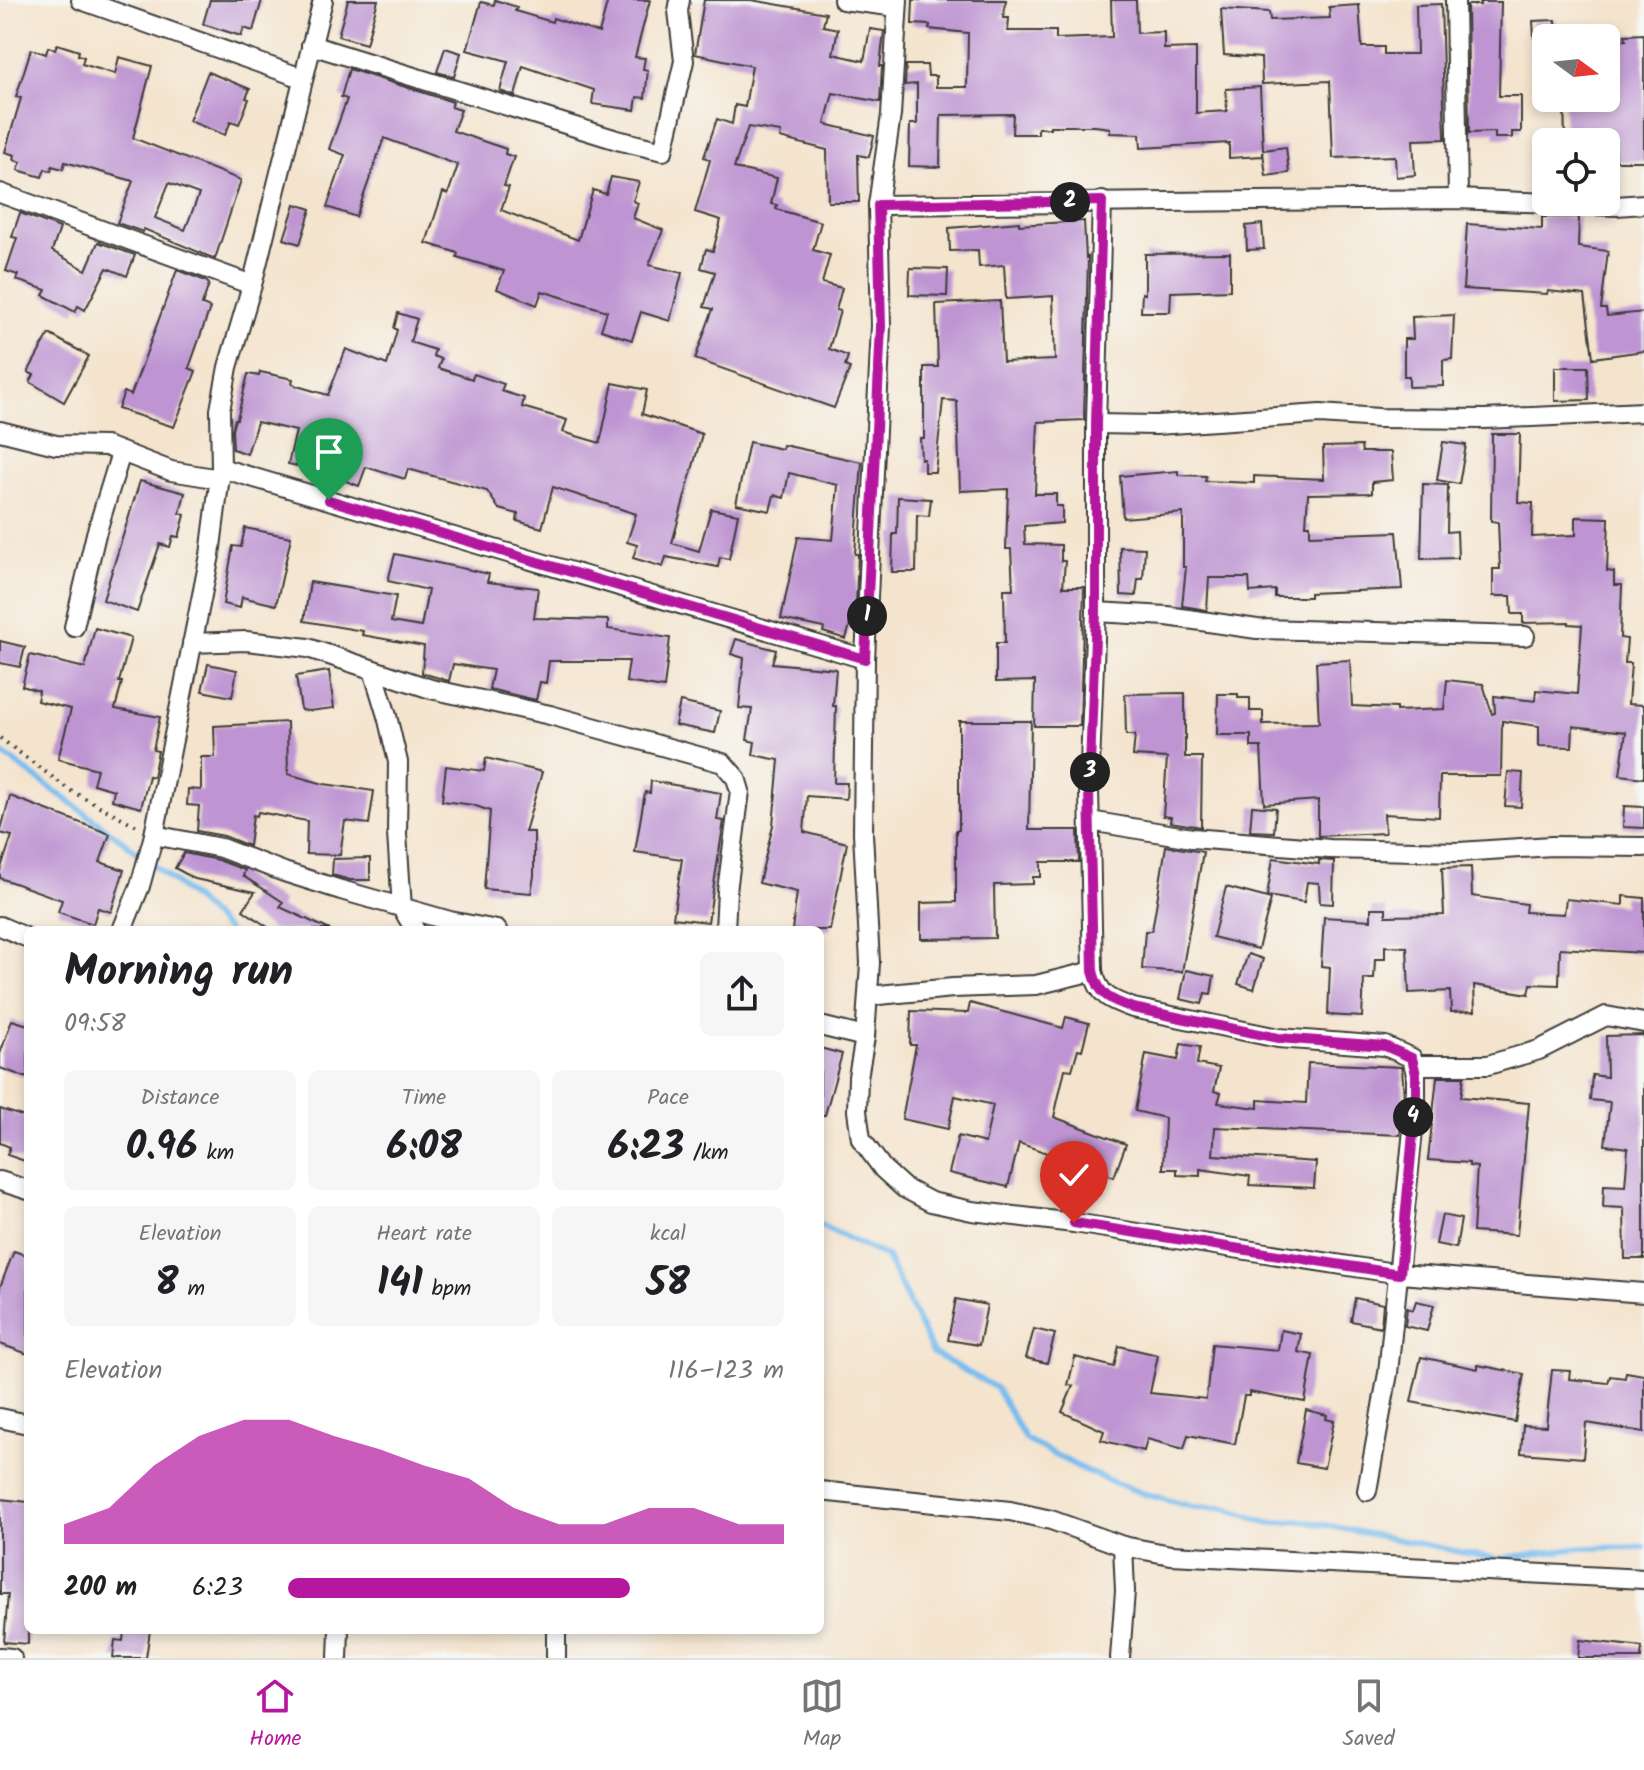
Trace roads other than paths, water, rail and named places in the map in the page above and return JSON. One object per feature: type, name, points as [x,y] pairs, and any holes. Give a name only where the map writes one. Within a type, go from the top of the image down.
[{"type":"street","points":[[84,0],[302,78]]},
{"type":"street","points":[[123,926],[152,841],[210,555],[221,474],[220,410],[228,367],[252,285],[323,0]]},
{"type":"street","points":[[311,45],[617,140],[663,151],[684,61],[678,11],[680,0]]},
{"type":"street","points":[[843,0],[898,3],[891,115],[878,205],[881,326],[865,659],[863,833],[870,963],[865,1037],[858,1077],[857,1111],[861,1139],[883,1169],[904,1188],[931,1202],[972,1211],[1089,1225],[1400,1274],[1644,1293]]},
{"type":"street","points":[[1455,0],[1458,199]]},
{"type":"street","points":[[0,193],[252,285]]},
{"type":"street","points":[[878,205],[1458,199],[1616,206],[1644,204]]},
{"type":"street","points":[[1102,201],[1090,821],[1093,971],[1097,986],[1111,1000],[1133,1008],[1278,1038],[1385,1046],[1412,1058],[1416,1101],[1400,1274],[1388,1373],[1367,1491]]},
{"type":"street","points":[[1096,424],[1156,425],[1320,414],[1484,419],[1644,412]]},
{"type":"street","points":[[0,431],[56,445],[106,446],[171,471],[221,474],[865,659]]},
{"type":"street","points":[[74,627],[96,534],[121,453]]},
{"type":"street","points":[[1096,612],[1167,616],[1257,629],[1525,636]]},
{"type":"street","points":[[192,643],[246,641],[308,648],[431,689],[550,715],[723,763],[736,778],[740,791],[725,926]]},
{"type":"street","points":[[373,670],[398,762],[397,834],[402,908],[413,926]]},
{"type":"street","points":[[1090,821],[1192,838],[1330,849],[1459,852],[1552,846],[1644,847]]},
{"type":"street","points":[[152,841],[221,848],[284,872],[402,908],[480,926]]},
{"type":"street","points":[[0,926],[24,936]]},
{"type":"street","points":[[868,996],[953,988],[1036,985],[1093,971]]},
{"type":"street","points":[[1414,1065],[1488,1065],[1539,1050],[1606,1016],[1644,1023]]},
{"type":"street","points":[[824,1027],[865,1037]]},
{"type":"street","points":[[0,1181],[24,1189]]},
{"type":"street","points":[[0,1418],[24,1423]]},
{"type":"street","points":[[824,1491],[1010,1511],[1051,1520],[1123,1546],[1171,1555],[1644,1579]]},
{"type":"street","points":[[1120,1658],[1125,1591],[1123,1546]]},
{"type":"street","points":[[338,1658],[339,1634]]},
{"type":"street","points":[[556,1634],[556,1658]]},
{"type":"street","points":[[0,1657],[12,1658]]},
{"type":"waterway","points":[[0,752],[145,858],[223,926]]},
{"type":"waterway","points":[[824,1227],[887,1257],[933,1353],[996,1388],[1025,1439],[1090,1473],[1145,1494],[1193,1507],[1226,1508],[1268,1523],[1304,1521],[1496,1559],[1582,1548],[1644,1547]]}]
